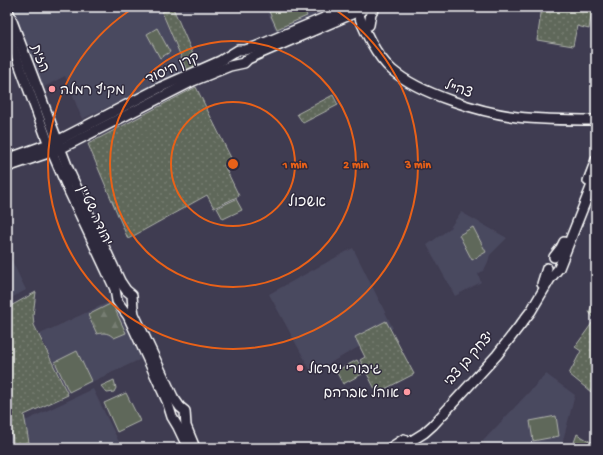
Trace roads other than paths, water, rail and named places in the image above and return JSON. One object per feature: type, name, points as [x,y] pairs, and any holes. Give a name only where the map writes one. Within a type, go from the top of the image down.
[{"type":"main road","points":[[369,25],[371,13],[375,7]]},
{"type":"main road","name":"הזית","points":[[7,8],[52,126],[54,147]]},
{"type":"main road","points":[[359,8],[264,51],[248,59],[244,63],[239,64],[234,58],[235,53],[239,50],[245,50],[359,8]]},
{"type":"main road","name":"צה\"ל","points":[[359,8],[380,47],[390,61],[404,72],[433,88],[482,105],[507,111],[534,114],[596,115]]},
{"type":"main road","name":"צה\"ל","points":[[359,8],[370,42],[381,58],[393,71],[431,92],[480,109],[506,115],[534,118],[596,120]]},
{"type":"main road","name":"הזית","points":[[7,31],[36,107],[54,147]]},
{"type":"main road","points":[[245,50],[248,54],[248,59]]},
{"type":"main road","name":"קרן היסוד","points":[[78,135],[161,87],[235,53]]},
{"type":"main road","name":"קרן היסוד","points":[[54,147],[193,82],[239,64]]},
{"type":"main road","points":[[36,158],[50,159],[62,166],[78,135],[59,132],[52,126]]},
{"type":"main road","points":[[7,168],[36,158],[54,147]]},
{"type":"main road","points":[[7,159],[54,147]]},
{"type":"main road","name":"יהודה שטיין","points":[[54,147],[115,289],[118,301],[128,316],[167,401],[173,418],[188,448]]},
{"type":"main road","points":[[554,257],[557,258],[554,268],[545,264],[549,257],[554,257],[561,248],[596,160]]},
{"type":"main road","name":"יהודה שטיין","points":[[62,166],[120,281],[126,290]]},
{"type":"main road","name":"יצחק בן צבי","points":[[400,448],[424,433],[433,425],[497,355],[530,312],[554,268],[596,175]]},
{"type":"main road","name":"יצחק בן צבי","points":[[390,448],[412,435],[430,421],[493,352],[515,324],[554,268]]},
{"type":"main road","points":[[132,300],[128,305],[118,301],[121,290],[126,290],[132,295],[134,314],[167,384],[180,407],[185,411],[188,432],[195,448]]},
{"type":"main road","points":[[180,407],[175,408],[173,418],[181,422],[186,416]]},
{"type":"place","name":"מקיף רמלה","points":[[52,89]]},
{"type":"place","name":"גיבורי ישראל","points":[[300,368]]},
{"type":"place","name":"אוהל אברהם","points":[[407,392]]},
{"type":"district","name":"אשכול","points":[[307,201]]}]
